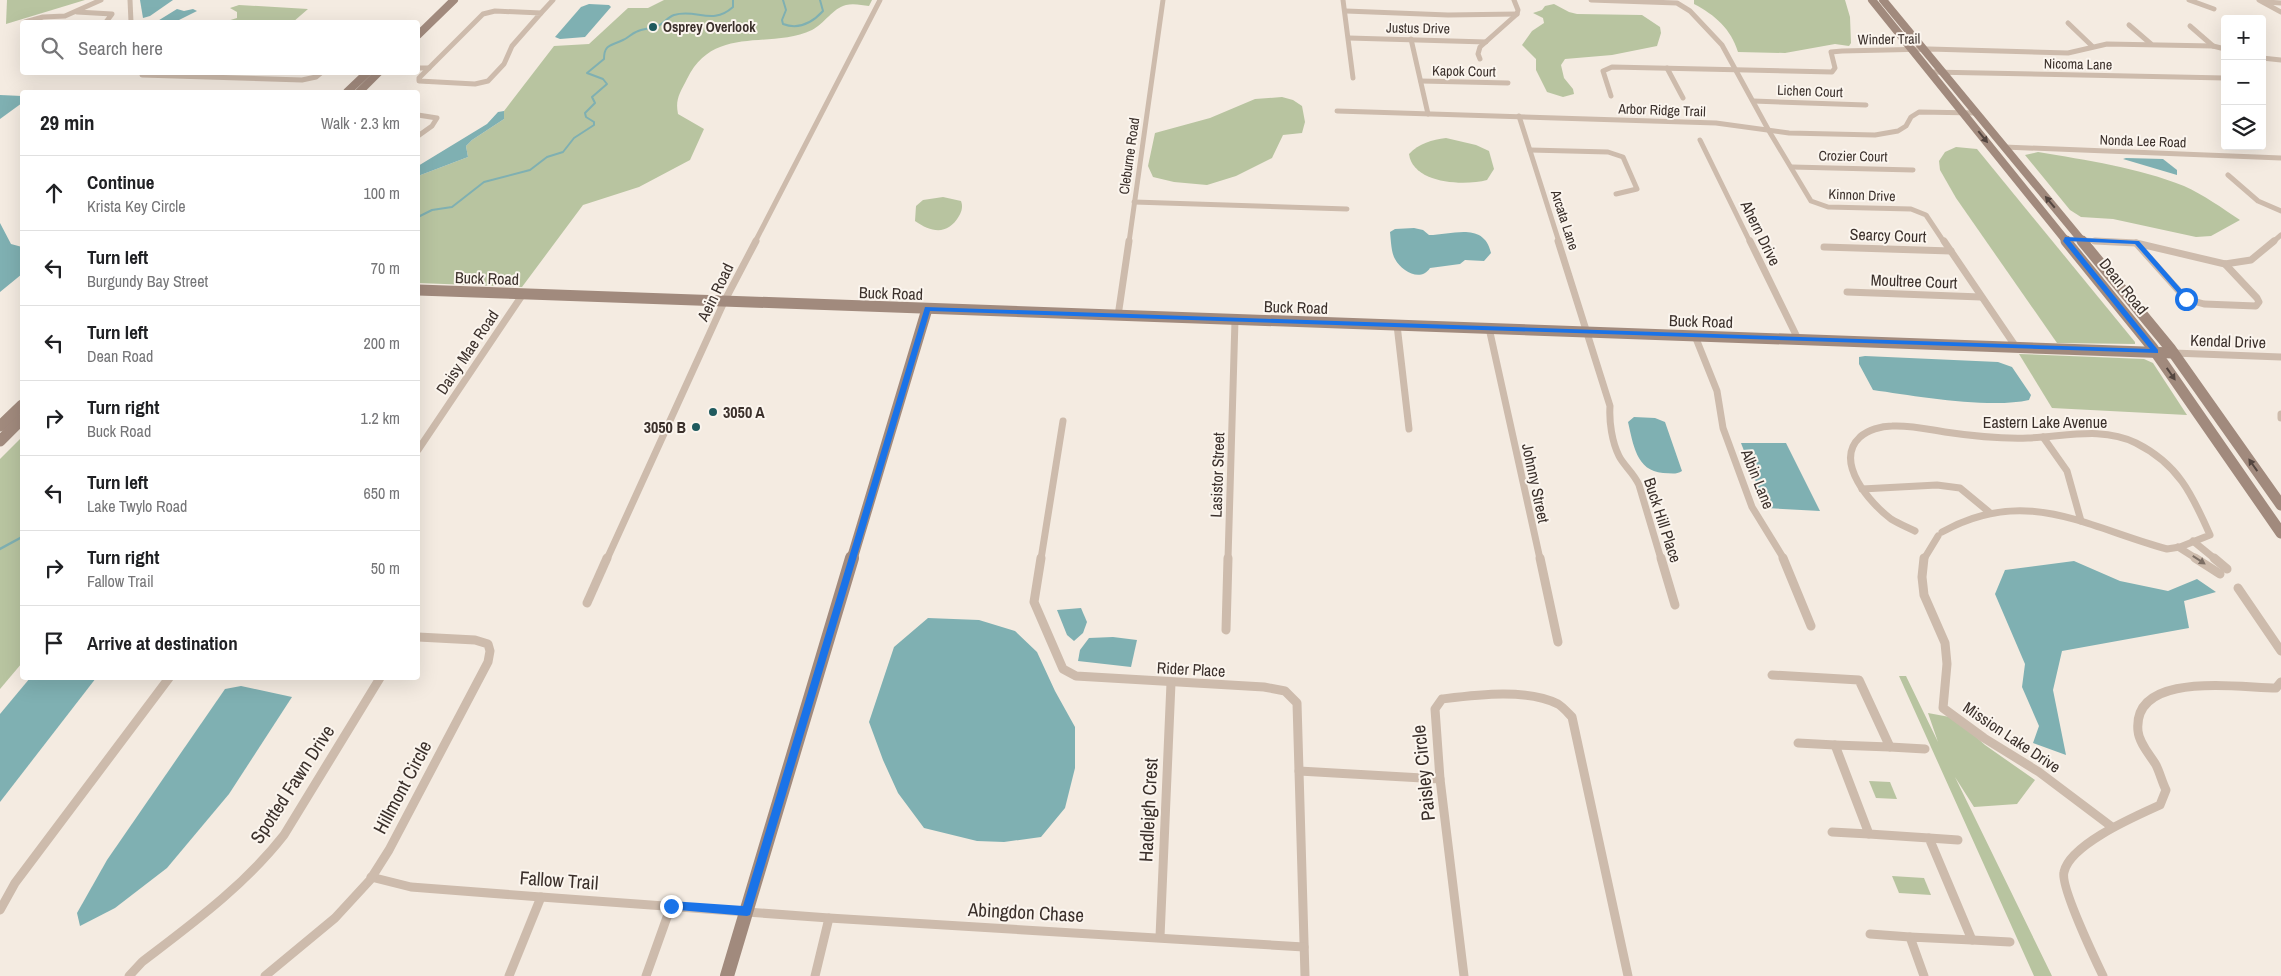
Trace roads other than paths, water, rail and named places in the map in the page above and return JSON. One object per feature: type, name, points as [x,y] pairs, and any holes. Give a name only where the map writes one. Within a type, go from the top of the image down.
[{"type":"street","points":[[31,20],[43,16],[65,16],[101,0]]},
{"type":"street","points":[[130,0],[131,20]]},
{"type":"street","points":[[420,23],[444,0]]},
{"type":"street","points":[[420,33],[454,0]]},
{"type":"street","points":[[541,13],[495,11],[483,14],[419,78],[419,81],[475,84],[488,81],[504,64],[512,46],[554,0]]},
{"type":"street","name":"Aein Road","points":[[587,603],[724,302],[880,0]]},
{"type":"street","name":"Cleburne Road","points":[[1118,316],[1163,0]]},
{"type":"street","points":[[1343,0],[1346,11],[1353,78]]},
{"type":"street","points":[[1480,59],[1478,54],[1480,47],[1517,14],[1518,10],[1514,0]]},
{"type":"street","name":"Kinnon Drive","points":[[1591,0],[1664,2],[1684,6],[1715,36],[1736,69],[1811,201],[1818,205],[1921,211],[1926,215],[2016,347]]},
{"type":"street","name":"Dean Road","points":[[1872,0],[2156,352],[2281,533]]},
{"type":"street","name":"Dean Road","points":[[1883,0],[2173,352],[2281,505]]},
{"type":"street","points":[[2189,0],[2214,9]]},
{"type":"street","points":[[2261,1],[2281,2]]},
{"type":"street","points":[[2261,1],[2281,12]]},
{"type":"street","points":[[1346,11],[1448,15],[1517,14]]},
{"type":"street","points":[[75,12],[112,14],[108,20]]},
{"type":"street","points":[[2068,22],[2092,46]]},
{"type":"street","points":[[2129,25],[2151,44]]},
{"type":"street","points":[[2190,26],[2213,46]]},
{"type":"street","name":"Justus Drive","points":[[1349,38],[1486,42]]},
{"type":"street","points":[[1411,39],[1428,114]]},
{"type":"street","name":"Winder Trail","points":[[1611,96],[1603,71],[1606,68],[1832,72],[1835,68],[1831,58],[1832,52],[1924,49],[2068,53],[2107,44],[2213,46],[2221,48]]},
{"type":"street","points":[[2266,58],[2281,60]]},
{"type":"street","points":[[1667,68],[1682,98]]},
{"type":"street","points":[[420,69],[428,69]]},
{"type":"street","name":"Nicoma Lane","points":[[1930,72],[2221,78]]},
{"type":"street","points":[[142,75],[302,80],[318,75]]},
{"type":"street","points":[[349,90],[365,75]]},
{"type":"street","points":[[361,90],[376,75]]},
{"type":"street","name":"Kapok Court","points":[[1421,81],[1508,83]]},
{"type":"street","name":"Lichen Court","points":[[1753,101],[1866,105]]},
{"type":"street","name":"Arbor Ridge Trail","points":[[1337,111],[1716,122],[1769,130],[1875,136],[1898,131],[1906,126],[1911,117],[1919,112],[1962,111],[1976,113]]},
{"type":"street","points":[[420,115],[437,118],[432,126],[420,135]]},
{"type":"street","name":"Arcata Lane","points":[[1519,116],[1588,332]]},
{"type":"street","name":"Ahern Drive","points":[[1700,140],[1798,339]]},
{"type":"street","name":"Nonda Lee Road","points":[[2004,147],[2281,158]]},
{"type":"street","points":[[1530,150],[1608,152],[1623,157],[1637,189],[1616,194]]},
{"type":"street","name":"Crozier Court","points":[[1792,167],[1913,170]]},
{"type":"street","points":[[2228,175],[2258,201],[2281,211]]},
{"type":"street","points":[[1134,202],[1346,209]]},
{"type":"street","points":[[2065,239],[2136,242],[2225,264],[2251,260],[2281,236]]},
{"type":"street","points":[[2136,242],[2186,299],[2204,304],[2256,306],[2259,302],[2257,298],[2225,264]]},
{"type":"street","name":"Searcy Court","points":[[1824,247],[1951,251]]},
{"type":"street","name":"Buck Road","points":[[420,290],[2173,352]]},
{"type":"street","name":"Moultree Court","points":[[1847,292],[1981,297]]},
{"type":"street","name":"Daisy Mae Road","points":[[420,447],[523,294]]},
{"type":"street","points":[[727,976],[927,309]]},
{"type":"street","name":"Lasistor Street","points":[[1226,630],[1235,320]]},
{"type":"street","points":[[1397,325],[1409,429]]},
{"type":"street","name":"Johnny Street","points":[[1489,328],[1558,642]]},
{"type":"street","name":"Buck Hill Place","points":[[1588,332],[1610,406],[1609,419],[1619,457],[1634,474],[1639,485],[1675,605]]},
{"type":"street","name":"Albin Lane","points":[[1695,336],[1717,391],[1723,428],[1752,507],[1787,565],[1811,626]]},
{"type":"street","name":"Kendal Drive","points":[[2173,352],[2281,357]]},
{"type":"street","points":[[0,426],[20,407]]},
{"type":"street","points":[[0,441],[20,421]]},
{"type":"street","name":"Rider Place","points":[[1063,421],[1034,602],[1063,669],[1076,676],[1264,687],[1285,691],[1296,703],[1305,976]]},
{"type":"street","name":"Eastern Lake Avenue","points":[[1915,531],[1889,518],[1862,489],[1850,466],[1851,448],[1860,437],[1876,428],[1903,426],[2019,438],[2112,435],[2150,451],[2174,468],[2186,482],[2210,535],[2169,550],[2081,521],[2039,512],[2006,511],[1988,512],[1953,524],[1940,534]]},
{"type":"street","points":[[2043,437],[2067,471],[2081,521]]},
{"type":"street","points":[[1862,489],[1937,485],[1960,488],[1988,512]]},
{"type":"street","name":"Mission Lake Drive","points":[[1940,534],[1924,557],[1922,577],[1924,595],[1945,644],[1947,664],[1943,708],[1984,738],[2039,772],[2112,827]]},
{"type":"street","points":[[2178,547],[2224,571],[2193,541]]},
{"type":"street","points":[[2238,588],[2281,651]]},
{"type":"street","name":"Hillmont Circle","points":[[265,976],[321,930],[356,896],[371,877],[389,850],[488,662],[490,651],[488,644],[474,640],[420,637]]},
{"type":"street","points":[[1772,675],[1859,680],[1890,747]]},
{"type":"street","points":[[0,910],[15,883],[167,680]]},
{"type":"street","name":"Spotted Fawn Drive","points":[[129,976],[142,962],[251,873],[270,854],[284,835],[379,680]]},
{"type":"street","points":[[2103,976],[2071,903],[2063,873],[2070,858],[2112,827],[2160,804],[2166,790],[2154,762],[2138,734],[2137,715],[2145,702],[2164,691],[2197,686],[2256,690],[2276,688],[2281,682]]},
{"type":"street","name":"Hadleigh Crest","points":[[1160,937],[1171,683]]},
{"type":"street","name":"Paisley Circle","points":[[1464,976],[1440,779],[1435,709],[1442,699],[1473,695],[1542,698],[1559,704],[1572,717],[1628,976]]},
{"type":"street","points":[[1798,743],[1925,749]]},
{"type":"street","points":[[1835,745],[1869,834]]},
{"type":"street","points":[[1299,771],[1440,779]]},
{"type":"street","points":[[1832,832],[1958,840]]},
{"type":"street","points":[[1929,838],[1972,940]]},
{"type":"street","name":"Fallow Trail","points":[[371,877],[411,887],[747,911]]},
{"type":"street","points":[[510,976],[541,896]]},
{"type":"street","points":[[646,976],[671,906]]},
{"type":"street","name":"Abingdon Chase","points":[[747,911],[829,918],[1304,947]]},
{"type":"street","points":[[815,976],[829,918]]},
{"type":"street","points":[[1870,934],[2010,942]]},
{"type":"street","points":[[1910,937],[1924,976]]},
{"type":"water","points":[[140,0],[173,0],[150,16],[143,18]]},
{"type":"water","points":[[589,4],[609,5],[611,7],[585,37],[560,39],[555,37],[581,7]]},
{"type":"water","points":[[177,9],[184,11],[193,9],[197,11],[179,20],[159,20]]},
{"type":"water","points":[[0,95],[20,96],[20,104],[0,119]]},
{"type":"water","points":[[504,111],[504,119],[466,146],[468,157],[420,175],[420,165],[487,124],[498,112]]},
{"type":"water","points":[[2123,159],[2163,159],[2177,170],[2177,175]]},
{"type":"water","points":[[0,223],[11,244],[20,246],[20,276],[0,292]]},
{"type":"water","points":[[1414,228],[1423,230],[1429,235],[1457,232],[1474,233],[1482,237],[1491,253],[1484,261],[1465,260],[1460,264],[1430,268],[1422,274],[1412,274],[1402,268],[1395,259],[1390,232],[1395,229]]},
{"type":"water","points":[[1859,357],[1998,362],[2012,367],[2031,395],[2029,400],[1994,403],[1952,401],[1873,390],[1859,364]]},
{"type":"water","points":[[1634,417],[1655,418],[1665,422],[1682,471],[1673,474],[1663,473],[1654,471],[1641,462],[1634,447],[1628,422]]},
{"type":"water","points":[[1741,443],[1786,443],[1820,511],[1766,508]]},
{"type":"water","points":[[2074,561],[2120,581],[2168,591],[2197,579],[2216,592],[2184,601],[2189,628],[2062,651],[2053,690],[2066,755],[2033,743],[2039,726],[2022,687],[2025,664],[1995,594],[2005,570]]},
{"type":"water","points":[[1081,608],[1087,622],[1083,633],[1074,641],[1067,635],[1057,610]]},
{"type":"water","points":[[928,618],[979,620],[1015,631],[1037,652],[1055,691],[1075,727],[1075,768],[1065,808],[1041,837],[1004,842],[977,841],[924,828],[898,793],[869,722],[894,647]]},
{"type":"water","points":[[1113,637],[1137,640],[1131,667],[1078,661],[1080,650],[1089,638]]},
{"type":"water","points":[[28,680],[94,680],[0,802],[0,714]]},
{"type":"water","points":[[241,686],[292,697],[229,794],[167,868],[115,908],[80,926],[77,913],[107,860],[225,689]]},
{"type":"waterway","points":[[420,216],[432,210],[452,207],[484,182],[530,170],[547,157],[563,152],[574,138],[594,125],[594,122],[586,117],[585,113],[595,103],[592,97],[607,84],[603,79],[587,73],[604,59],[605,51],[609,46],[639,31],[658,26],[674,15],[690,13],[711,16],[725,13],[733,7],[733,0]]},
{"type":"waterway","points":[[783,0],[786,10],[782,20],[783,24],[789,26],[800,26],[814,19],[823,11],[820,0]]},
{"type":"waterway","points":[[0,549],[20,538]]},
{"type":"place","name":"Osprey Overlook","points":[[653,27]]},
{"type":"place","name":"3050 A","points":[[713,412]]},
{"type":"place","name":"3050 B","points":[[696,427]]}]
